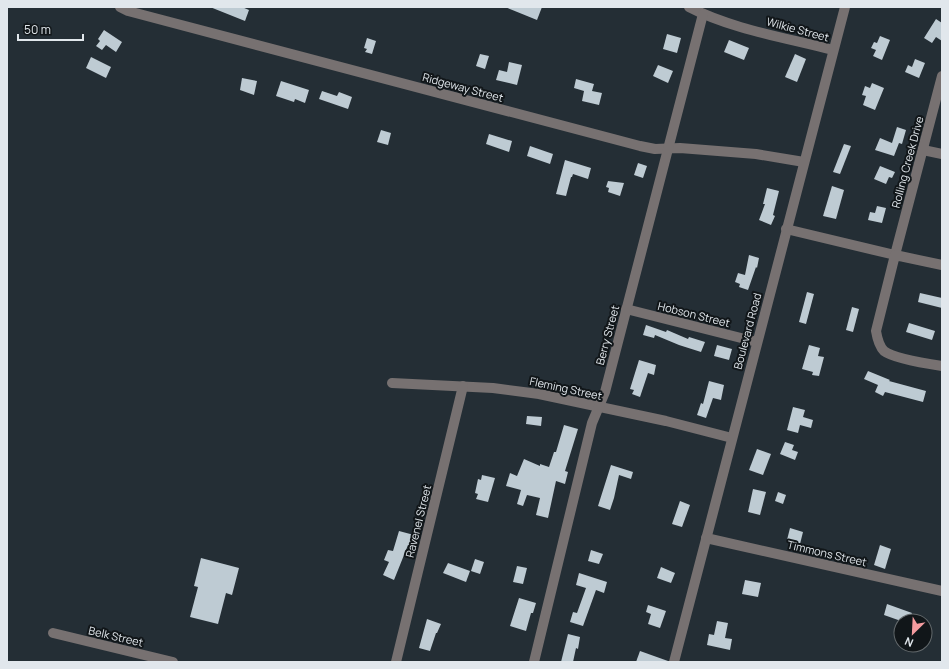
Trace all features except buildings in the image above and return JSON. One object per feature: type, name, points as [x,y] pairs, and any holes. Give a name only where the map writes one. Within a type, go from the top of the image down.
[{"type":"street","name":"Ridgeway Street","points":[[120,7],[128,11],[611,139],[655,149],[687,148],[756,154],[804,162]]},
{"type":"street","name":"Wilkie Street","points":[[689,7],[703,14],[732,24],[833,50]]},
{"type":"street","name":"Boulevard Road","points":[[674,662],[845,7]]},
{"type":"street","name":"Berry Street","points":[[534,662],[592,424],[604,392],[703,14]]},
{"type":"street","name":"Rolling Creek Drive","points":[[942,76],[876,331],[877,337],[884,350],[888,353],[942,366]]},
{"type":"street","points":[[923,150],[942,154]]},
{"type":"street","points":[[786,229],[942,265]]},
{"type":"street","name":"Hobson Street","points":[[626,309],[757,342]]},
{"type":"street","name":"Fleming Street","points":[[392,383],[518,390],[666,421],[732,438]]},
{"type":"street","name":"Ravenel Street","points":[[396,662],[463,386]]},
{"type":"street","name":"Timmons Street","points":[[706,538],[942,591]]},
{"type":"street","name":"Belk Street","points":[[53,633],[173,662]]}]
